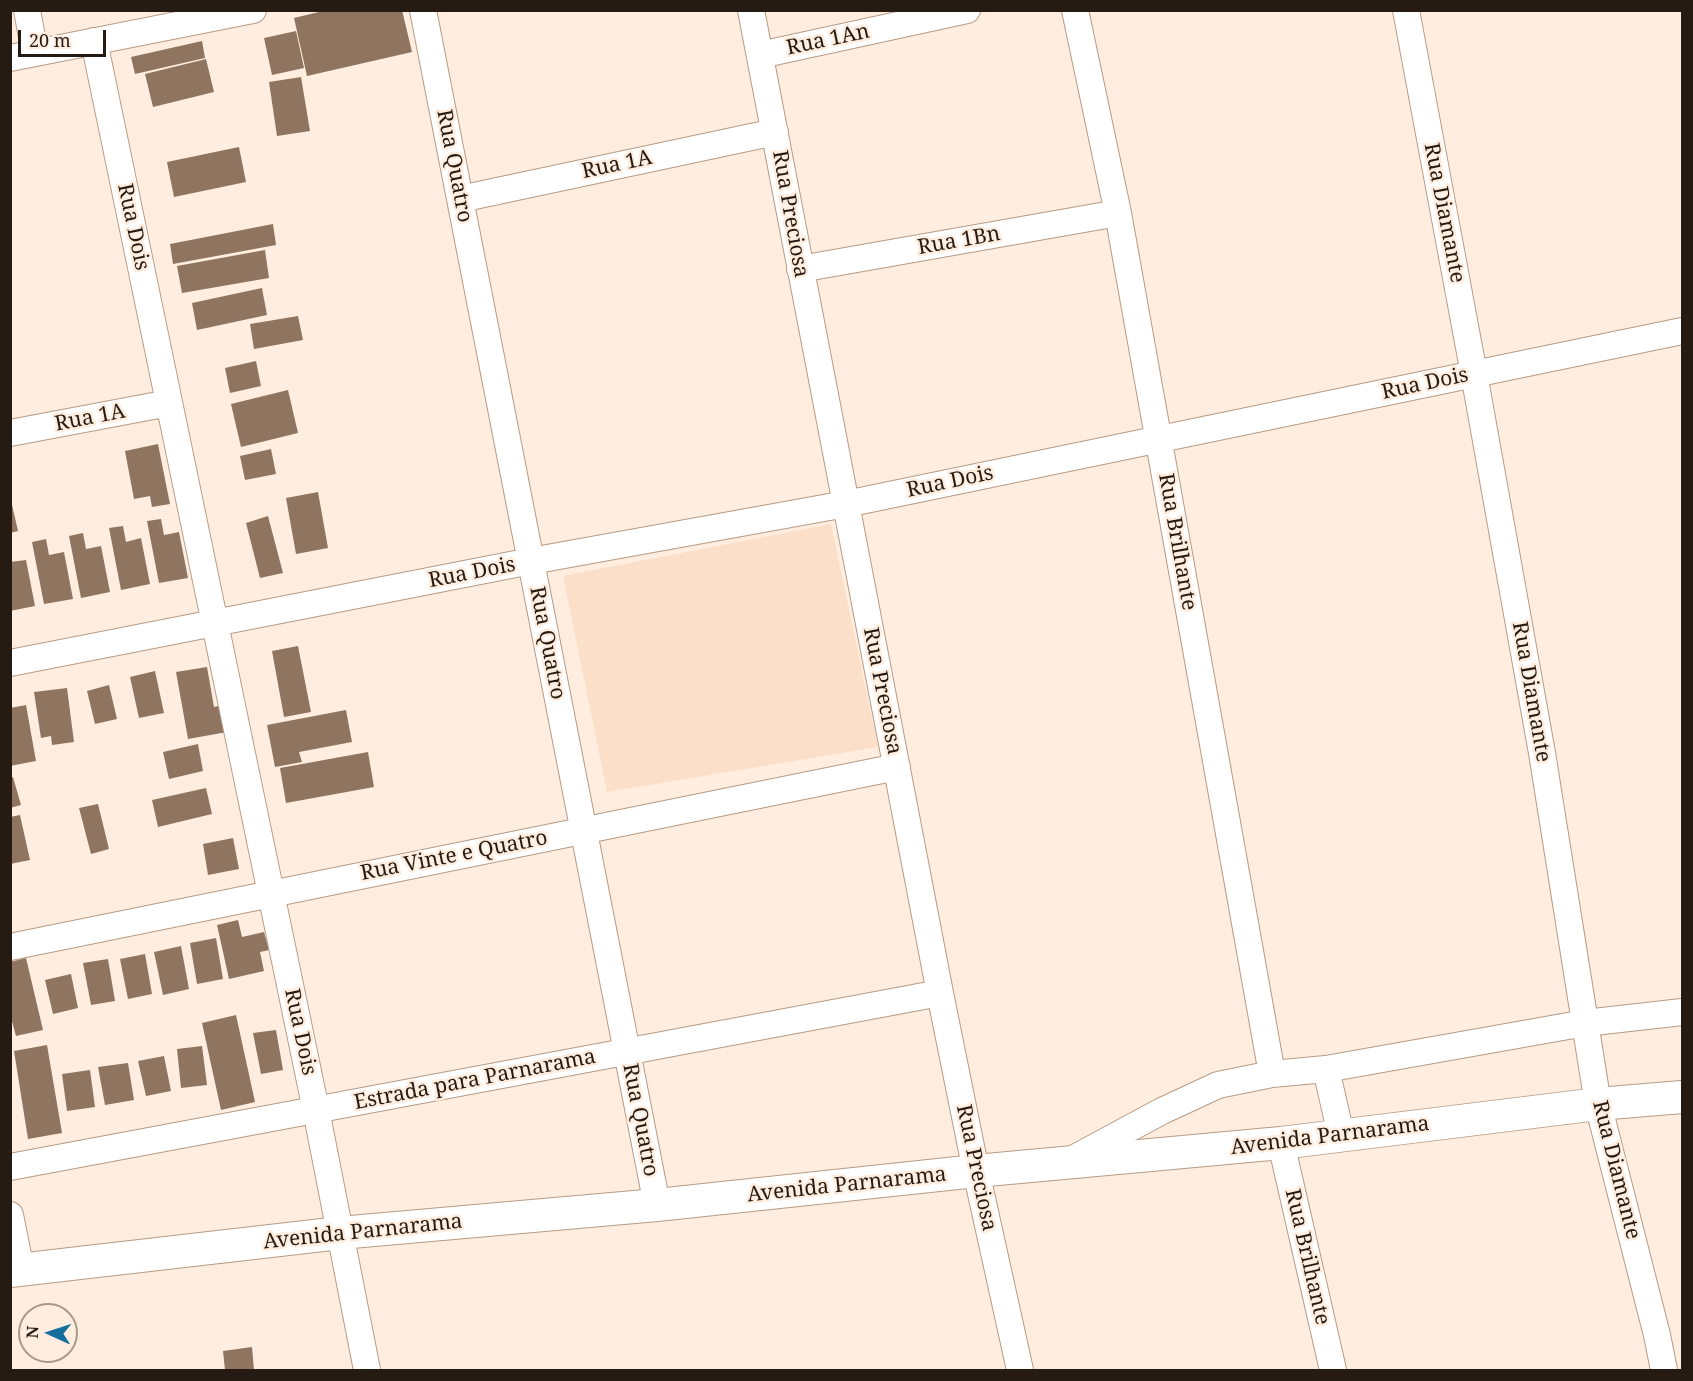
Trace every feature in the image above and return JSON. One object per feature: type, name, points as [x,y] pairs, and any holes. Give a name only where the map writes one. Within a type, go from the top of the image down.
[{"type":"street","points":[[27,10],[23,56],[253,10]]},
{"type":"street","name":"Rua Quatro","points":[[423,10],[657,1205]]},
{"type":"street","name":"Rua Preciosa","points":[[750,10],[940,993],[1020,1371]]},
{"type":"street","name":"Rua 1An","points":[[759,55],[967,10]]},
{"type":"street","name":"Rua Brilhante","points":[[1075,10],[1118,213],[1272,1074]]},
{"type":"street","name":"Rua Diamante","points":[[1406,10],[1542,753],[1598,1104],[1657,1335],[1664,1371]]},
{"type":"street","name":"Rua Dois","points":[[94,41],[316,1110],[367,1371]]},
{"type":"street","name":"Rua 1A","points":[[460,199],[775,132]]},
{"type":"street","name":"Rua 1Bn","points":[[800,269],[1118,213]]},
{"type":"street","name":"Rua Dois","points":[[10,663],[531,561],[846,504],[1683,331]]},
{"type":"street","name":"Rua 1A","points":[[10,433],[169,403]]},
{"type":"street","name":"Rua Vinte e Quatro","points":[[10,947],[897,767]]},
{"type":"street","name":"Estrada para Parnarama","points":[[10,1167],[940,993]]},
{"type":"street","points":[[1064,1163],[1218,1084],[1272,1074],[1326,1069],[1585,1023],[1683,1012]]},
{"type":"street","points":[[1326,1069],[1341,1135]]},
{"type":"street","name":"Avenida Parnarama","points":[[16,1271],[340,1233],[657,1205],[976,1171],[1281,1143],[1598,1104],[1683,1097]]},
{"type":"street","name":"Rua Brilhante","points":[[1281,1143],[1333,1371]]},
{"type":"street","points":[[10,1215],[16,1271]]},
{"type":"shaded area","points":[[831,524],[878,747],[607,792],[563,576]]},
{"type":"building","points":[[327,10],[402,10],[412,52],[307,76],[294,18]]},
{"type":"building","points":[[296,31],[304,68],[272,75],[264,38]]},
{"type":"building","points":[[202,41],[205,58],[135,74],[131,57]]},
{"type":"building","points":[[206,59],[214,92],[153,107],[145,74]]},
{"type":"building","points":[[301,77],[310,131],[277,136],[269,82]]},
{"type":"building","points":[[239,147],[246,182],[174,197],[167,162]]},
{"type":"building","points":[[273,224],[276,245],[173,264],[170,244]]},
{"type":"building","points":[[265,250],[269,278],[182,293],[177,266]]},
{"type":"building","points":[[262,288],[267,315],[197,330],[192,303]]},
{"type":"building","points":[[298,316],[303,340],[254,349],[250,324]]},
{"type":"building","points":[[256,361],[261,386],[230,393],[225,368]]},
{"type":"building","points":[[288,390],[298,433],[241,447],[231,404]]},
{"type":"building","points":[[158,444],[170,504],[152,507],[150,496],[134,499],[125,451]]},
{"type":"building","points":[[271,449],[276,474],[245,480],[240,456]]},
{"type":"building","points":[[318,492],[328,548],[296,554],[286,498]]},
{"type":"building","points":[[10,496],[18,531],[10,533]]},
{"type":"building","points":[[268,516],[283,573],[260,578],[246,523]]},
{"type":"building","points":[[161,519],[164,535],[179,532],[188,578],[159,583],[147,521]]},
{"type":"building","points":[[123,526],[126,542],[141,538],[150,584],[121,590],[109,528]]},
{"type":"building","points":[[83,533],[86,549],[101,546],[110,592],[81,598],[69,536]]},
{"type":"building","points":[[46,539],[49,555],[64,552],[73,599],[44,604],[32,542]]},
{"type":"building","points":[[26,560],[35,606],[10,611],[10,562]]},
{"type":"building","points":[[298,646],[311,712],[284,717],[272,651]]},
{"type":"building","points":[[207,667],[214,707],[222,705],[227,732],[188,739],[176,672]]},
{"type":"building","points":[[155,671],[164,713],[139,718],[130,677]]},
{"type":"building","points":[[109,685],[117,719],[95,724],[87,691]]},
{"type":"building","points":[[67,688],[74,742],[52,745],[51,736],[41,738],[34,692]]},
{"type":"building","points":[[26,705],[36,761],[10,766],[10,708]]},
{"type":"building","points":[[346,710],[352,742],[299,752],[302,762],[275,767],[267,725]]},
{"type":"building","points":[[198,744],[203,771],[169,779],[163,752]]},
{"type":"building","points":[[368,752],[374,787],[286,803],[280,768]]},
{"type":"building","points":[[13,777],[21,805],[10,808],[10,778]]},
{"type":"building","points":[[206,788],[212,814],[158,827],[152,800]]},
{"type":"building","points":[[98,804],[109,849],[91,854],[79,808]]},
{"type":"building","points":[[20,815],[30,860],[10,864],[10,817]]},
{"type":"building","points":[[233,838],[239,869],[208,875],[203,844]]},
{"type":"building","points":[[238,920],[242,937],[264,932],[269,950],[260,952],[264,971],[229,979],[217,925]]},
{"type":"building","points":[[216,938],[223,979],[197,984],[190,943]]},
{"type":"building","points":[[181,946],[189,989],[163,995],[154,952]]},
{"type":"building","points":[[145,954],[152,994],[128,999],[120,959]]},
{"type":"building","points":[[26,958],[43,1030],[16,1036],[10,1014],[10,962]]},
{"type":"building","points":[[108,959],[115,1001],[91,1005],[83,963]]},
{"type":"building","points":[[71,974],[78,1008],[53,1014],[45,980]]},
{"type":"building","points":[[236,1015],[255,1102],[221,1110],[202,1023]]},
{"type":"building","points":[[276,1030],[283,1070],[261,1074],[253,1033]]},
{"type":"building","points":[[47,1045],[62,1133],[28,1139],[14,1051]]},
{"type":"building","points":[[202,1046],[207,1085],[181,1088],[177,1049]]},
{"type":"building","points":[[164,1056],[171,1091],[146,1096],[138,1061]]},
{"type":"building","points":[[128,1063],[134,1100],[105,1105],[98,1067]]},
{"type":"building","points":[[90,1070],[95,1107],[67,1111],[62,1074]]},
{"type":"building","points":[[252,1347],[254,1370],[225,1370],[223,1351]]}]
